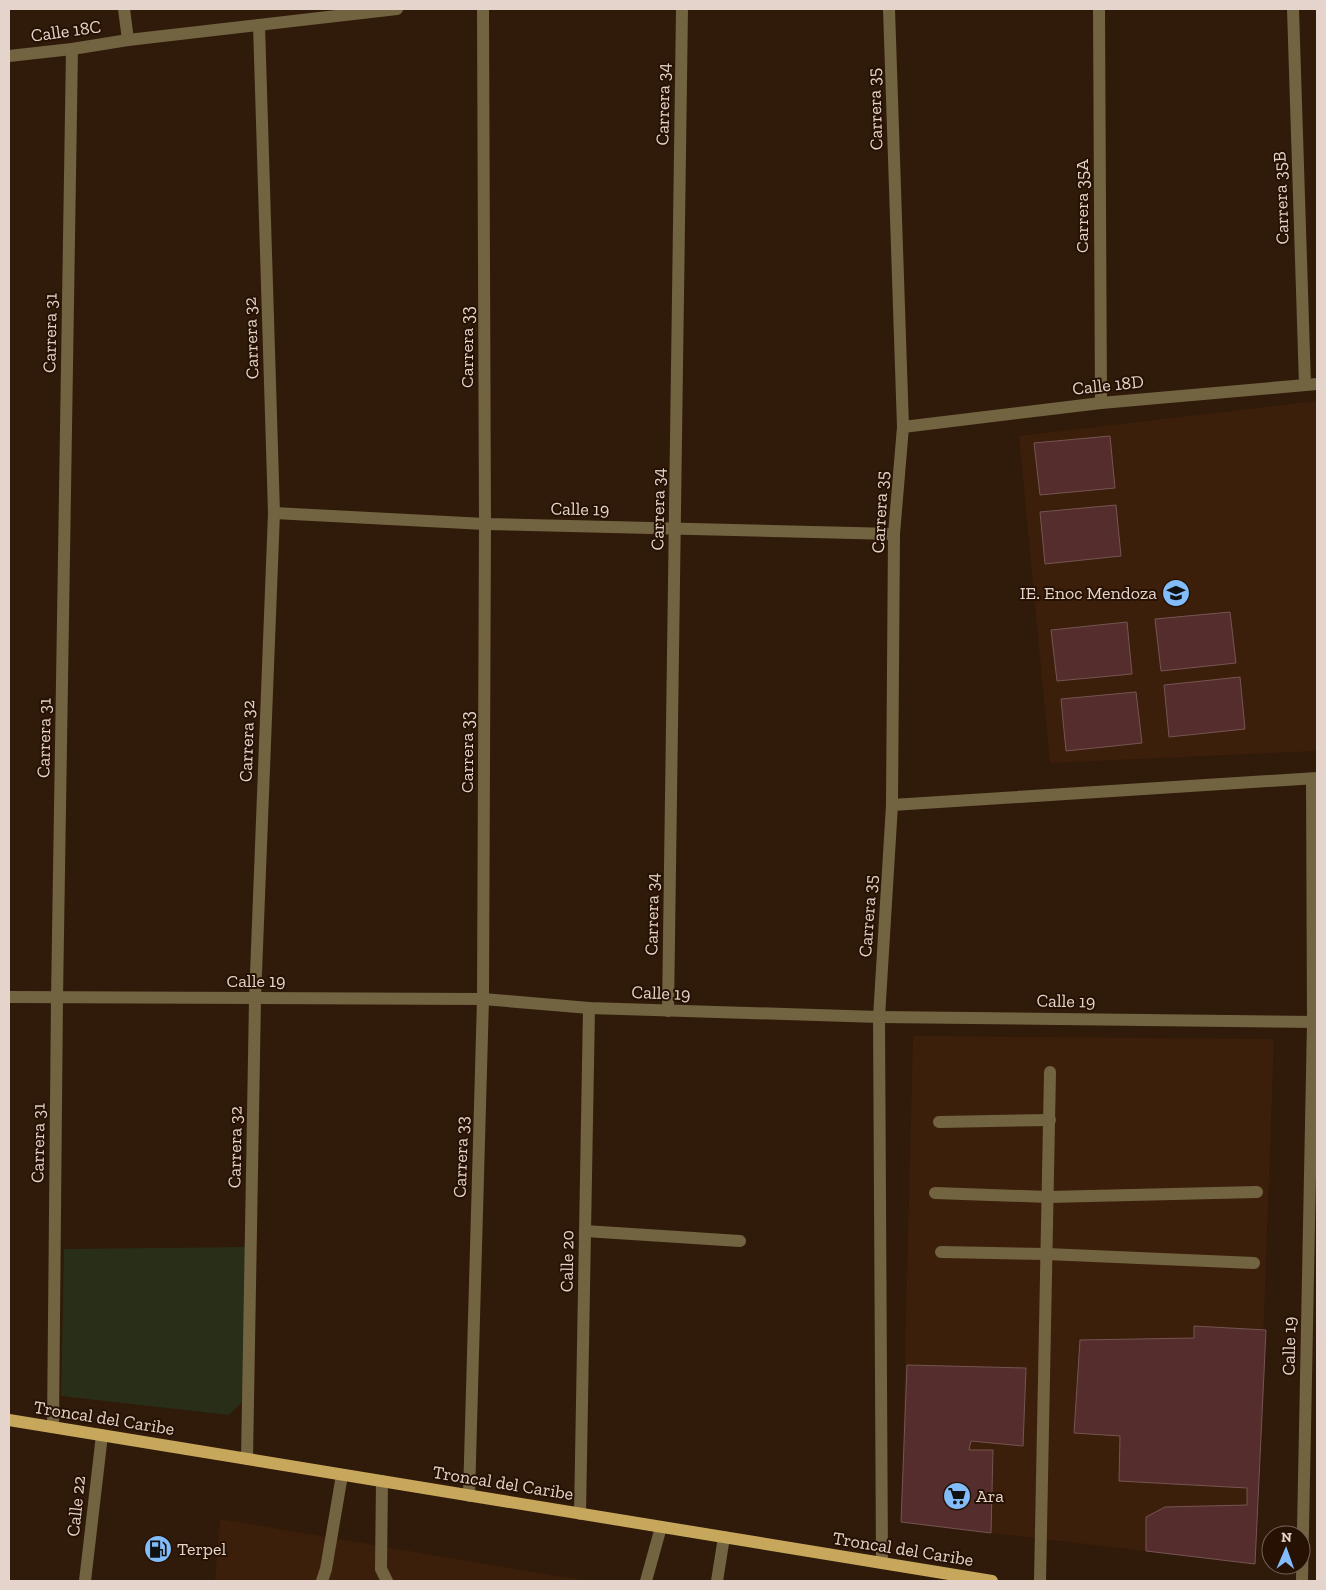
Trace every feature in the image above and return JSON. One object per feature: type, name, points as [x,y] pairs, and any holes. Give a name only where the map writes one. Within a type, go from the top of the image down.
[{"type":"main road","name":"Troncal del Caribe","points":[[9,1420],[992,1581]]},
{"type":"street","points":[[124,9],[128,40]]},
{"type":"street","name":"Calle 18C","points":[[9,56],[259,25],[313,14],[397,9]]},
{"type":"street","name":"Carrera 33","points":[[469,1496],[483,999],[485,524],[483,9]]},
{"type":"street","name":"Carrera 34","points":[[668,1011],[682,9]]},
{"type":"street","name":"Carrera 35","points":[[882,1563],[879,1016],[892,805],[894,534],[903,427],[889,9]]},
{"type":"street","name":"Carrera 35A","points":[[1099,9],[1100,402]]},
{"type":"street","name":"Carrera 35B","points":[[1292,9],[1311,385]]},
{"type":"street","name":"Carrera 32","points":[[247,1459],[255,999],[274,513],[259,25]]},
{"type":"street","name":"Carrera 31","points":[[53,1427],[57,998],[72,49]]},
{"type":"street","name":"Calle 18D","points":[[903,427],[1100,402],[1311,385]]},
{"type":"street","name":"Calle 19","points":[[274,513],[485,524],[894,534]]},
{"type":"street","points":[[892,805],[1314,778]]},
{"type":"street","name":"Calle 19","points":[[1302,1581],[1315,1022],[1314,778]]},
{"type":"street","name":"Calle 19","points":[[9,997],[483,999],[589,1008],[668,1011],[1315,1022]]},
{"type":"street","name":"Calle 20","points":[[580,1514],[589,1008]]},
{"type":"street","points":[[1040,1581],[1050,1072]]},
{"type":"street","points":[[939,1122],[1050,1120]]},
{"type":"street","points":[[935,1193],[1048,1197],[1257,1192]]},
{"type":"street","points":[[585,1231],[740,1241]]},
{"type":"street","points":[[941,1252],[1047,1254],[1254,1263]]},
{"type":"street","name":"Calle 22","points":[[85,1581],[102,1435]]},
{"type":"street","points":[[322,1581],[326,1569],[342,1475]]},
{"type":"street","points":[[382,1481],[381,1569],[387,1581]]},
{"type":"street","points":[[646,1581],[661,1527]]},
{"type":"street","points":[[717,1581],[724,1537]]},
{"type":"shaded area","name":"IE. Enoc Mendoza","points":[[1317,401],[1317,751],[1050,763],[1019,436]]},
{"type":"shaded area","points":[[913,1036],[1274,1039],[1255,1564],[901,1522]]},
{"type":"shaded area","points":[[220,1519],[587,1581],[215,1581]]},
{"type":"green space","points":[[245,1247],[245,1399],[229,1415],[61,1396],[64,1249]]},
{"type":"building","points":[[1110,436],[1115,488],[1040,495],[1034,443]]},
{"type":"building","points":[[1116,505],[1121,556],[1045,564],[1040,512]]},
{"type":"building","points":[[1230,612],[1236,663],[1161,671],[1155,619]]},
{"type":"building","points":[[1127,622],[1132,674],[1057,681],[1051,630]]},
{"type":"building","points":[[1240,677],[1245,729],[1169,737],[1164,685]]},
{"type":"building","points":[[1136,692],[1142,743],[1066,751],[1061,699]]},
{"type":"building","points":[[1194,1326],[1266,1330],[1255,1564],[1146,1551],[1146,1517],[1165,1507],[1247,1505],[1247,1488],[1119,1481],[1120,1436],[1074,1433],[1080,1340],[1194,1338]]},
{"type":"building","points":[[907,1365],[1026,1368],[1023,1446],[971,1441],[969,1450],[993,1450],[991,1533],[901,1522]]},
{"type":"place","name":"IE. Enoc Mendoza","points":[[1176,593]]},
{"type":"place","name":"Ara","points":[[957,1496]]},
{"type":"place","name":"Terpel","points":[[158,1549]]}]
